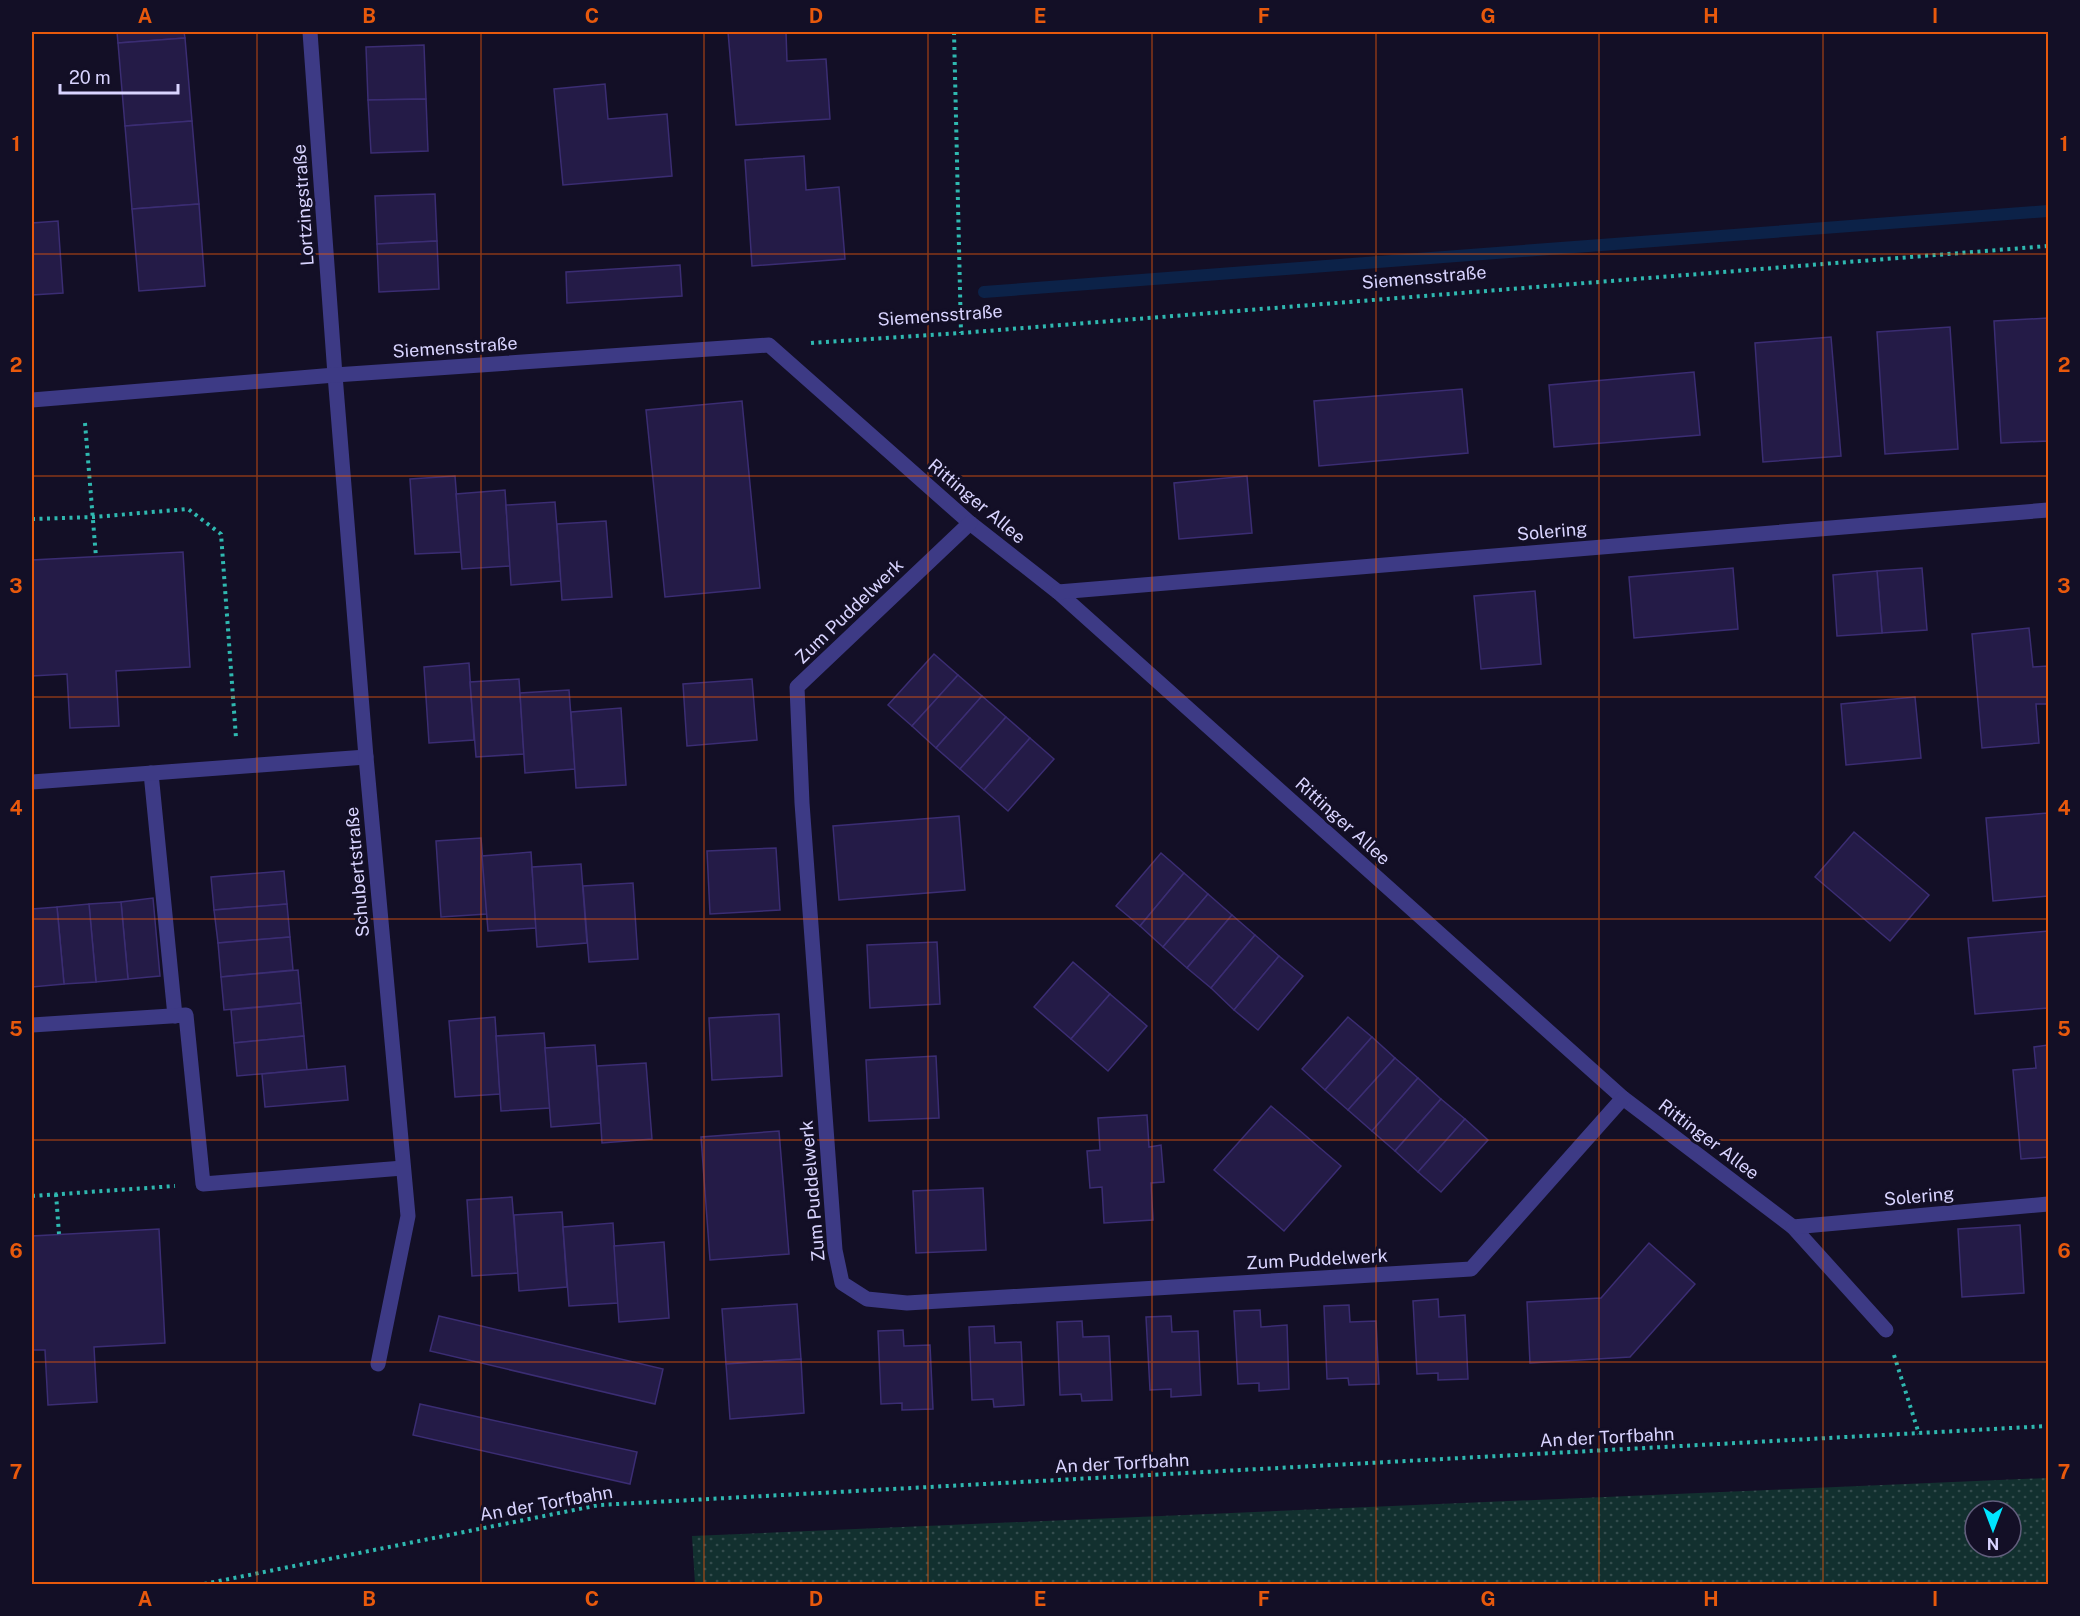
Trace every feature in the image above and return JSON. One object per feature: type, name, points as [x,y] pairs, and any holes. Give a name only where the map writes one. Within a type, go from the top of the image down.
[{"type":"street","name":"Lortzingstraße","points":[[310,32],[335,375]]},
{"type":"street","name":"Siemensstraße","points":[[32,400],[335,375],[769,345]]},
{"type":"street","name":"Rittinger Allee","points":[[769,345],[970,522],[1058,592],[1623,1098],[1792,1227],[1886,1330]]},
{"type":"street","name":"Schubertstraße","points":[[335,375],[366,757],[408,1216],[378,1364]]},
{"type":"street","name":"Solering","points":[[1058,592],[2049,510]]},
{"type":"street","name":"Zum Puddelwerk","points":[[970,522],[798,687],[801,803],[834,1239],[842,1283],[867,1299],[907,1303],[1471,1269],[1623,1098]]},
{"type":"street","points":[[32,782],[366,757]]},
{"type":"street","points":[[151,773],[175,1016]]},
{"type":"street","points":[[32,1025],[186,1015],[203,1184],[403,1168]]},
{"type":"street","name":"Solering","points":[[1792,1227],[2049,1204]]},
{"type":"path","points":[[954,32],[961,333]]},
{"type":"path","name":"Siemensstraße","points":[[769,345],[961,333],[2049,246]]},
{"type":"path","points":[[83,395],[96,557]]},
{"type":"path","points":[[32,519],[94,517],[189,509],[221,534],[238,766]]},
{"type":"path","points":[[32,1196],[203,1184]]},
{"type":"path","points":[[56,1194],[59,1234]]},
{"type":"path","points":[[1886,1330],[1919,1434]]},
{"type":"path","name":"An der Torfbahn","points":[[204,1584],[599,1504],[2049,1426]]},
{"type":"green space","points":[[2048,1478],[2048,1584],[695,1584],[692,1536]]},
{"type":"building","points":[[117,32],[184,32],[185,38],[118,43]]},
{"type":"building","points":[[728,32],[786,32],[787,61],[826,59],[830,119],[736,125]]},
{"type":"building","points":[[185,38],[192,121],[125,126],[118,43]]},
{"type":"building","points":[[424,45],[426,99],[368,100],[366,47]]},
{"type":"building","points":[[605,84],[608,119],[667,114],[672,176],[563,185],[554,89]]},
{"type":"building","points":[[426,99],[428,151],[371,153],[368,100]]},
{"type":"building","points":[[192,121],[199,204],[132,209],[125,126]]},
{"type":"building","points":[[804,156],[806,190],[839,187],[845,259],[752,266],[745,160]]},
{"type":"building","points":[[435,194],[437,241],[377,244],[375,196]]},
{"type":"building","points":[[199,204],[205,286],[139,291],[132,209]]},
{"type":"building","points":[[58,221],[63,293],[32,295],[32,223]]},
{"type":"building","points":[[437,241],[439,289],[379,292],[377,244]]},
{"type":"building","points":[[680,265],[682,296],[567,303],[566,272]]},
{"type":"building","points":[[2048,318],[2048,441],[2001,443],[1994,321]]},
{"type":"building","points":[[1950,327],[1958,449],[1885,454],[1877,332]]},
{"type":"building","points":[[1831,337],[1841,456],[1763,462],[1755,343]]},
{"type":"building","points":[[1694,372],[1700,435],[1554,447],[1549,385]]},
{"type":"building","points":[[1462,389],[1468,453],[1319,466],[1314,401]]},
{"type":"building","points":[[742,401],[760,588],[665,597],[646,410]]},
{"type":"building","points":[[455,476],[461,552],[415,554],[410,479]]},
{"type":"building","points":[[1247,476],[1252,533],[1179,539],[1174,483]]},
{"type":"building","points":[[505,490],[510,566],[462,569],[456,494]]},
{"type":"building","points":[[555,502],[561,581],[511,585],[506,505]]},
{"type":"building","points":[[606,521],[612,597],[562,600],[557,524]]},
{"type":"building","points":[[183,552],[190,667],[116,671],[119,726],[70,728],[67,674],[32,676],[32,560]]},
{"type":"building","points":[[1733,568],[1738,629],[1634,638],[1629,577]]},
{"type":"building","points":[[1922,568],[1927,630],[1882,633],[1877,571]]},
{"type":"building","points":[[1877,571],[1882,633],[1837,636],[1833,575]]},
{"type":"building","points":[[1535,591],[1541,664],[1481,669],[1474,596]]},
{"type":"building","points":[[2029,628],[2033,667],[2048,666],[2048,704],[2036,704],[2039,743],[1982,748],[1972,634]]},
{"type":"building","points":[[934,654],[958,675],[912,726],[888,705]]},
{"type":"building","points":[[469,663],[474,740],[429,743],[424,667]]},
{"type":"building","points":[[958,675],[982,696],[936,748],[912,726]]},
{"type":"building","points":[[519,679],[524,754],[476,757],[470,682]]},
{"type":"building","points":[[752,679],[757,740],[687,746],[683,684]]},
{"type":"building","points":[[569,690],[575,769],[525,773],[520,693]]},
{"type":"building","points":[[982,696],[1006,717],[960,769],[936,748]]},
{"type":"building","points":[[1915,697],[1921,758],[1846,765],[1841,704]]},
{"type":"building","points":[[621,708],[626,785],[576,788],[571,712]]},
{"type":"building","points":[[1006,717],[1030,738],[984,790],[960,769]]},
{"type":"building","points":[[1030,738],[1054,759],[1008,811],[984,790]]},
{"type":"building","points":[[2048,813],[2048,896],[1993,901],[1986,818]]},
{"type":"building","points":[[959,816],[965,890],[839,900],[833,826]]},
{"type":"building","points":[[1854,832],[1929,895],[1890,941],[1815,877]]},
{"type":"building","points":[[481,838],[487,914],[441,917],[436,841]]},
{"type":"building","points":[[776,848],[780,910],[710,914],[707,851]]},
{"type":"building","points":[[531,852],[536,928],[488,931],[482,856]]},
{"type":"building","points":[[1161,853],[1184,873],[1140,926],[1116,906]]},
{"type":"building","points":[[581,864],[587,943],[537,947],[532,867]]},
{"type":"building","points":[[284,871],[287,904],[214,910],[211,877]]},
{"type":"building","points":[[1184,873],[1208,894],[1163,947],[1140,926]]},
{"type":"building","points":[[633,883],[638,959],[589,962],[583,886]]},
{"type":"building","points":[[1208,894],[1232,915],[1187,968],[1163,947]]},
{"type":"building","points":[[153,898],[160,976],[128,979],[121,902]]},
{"type":"building","points":[[121,902],[128,979],[96,982],[89,904]]},
{"type":"building","points":[[89,904],[96,982],[64,984],[57,907]]},
{"type":"building","points":[[287,904],[290,937],[218,943],[214,910]]},
{"type":"building","points":[[57,907],[64,984],[32,987],[32,909]]},
{"type":"building","points":[[1232,915],[1255,935],[1211,988],[1187,968]]},
{"type":"building","points":[[2048,931],[2048,1008],[1975,1014],[1968,938]]},
{"type":"building","points":[[1255,935],[1279,956],[1234,1010],[1211,988]]},
{"type":"building","points":[[290,937],[293,970],[221,977],[218,943]]},
{"type":"building","points":[[937,942],[940,1004],[870,1008],[867,945]]},
{"type":"building","points":[[1279,956],[1303,976],[1258,1030],[1234,1010]]},
{"type":"building","points":[[1073,962],[1110,994],[1071,1039],[1034,1007]]},
{"type":"building","points":[[298,970],[301,1003],[224,1010],[221,977]]},
{"type":"building","points":[[1110,994],[1147,1026],[1108,1071],[1071,1039]]},
{"type":"building","points":[[301,1003],[304,1036],[234,1043],[231,1010]]},
{"type":"building","points":[[779,1014],[782,1076],[712,1080],[709,1018]]},
{"type":"building","points":[[495,1017],[500,1094],[455,1097],[449,1021]]},
{"type":"building","points":[[1348,1017],[1372,1037],[1325,1090],[1302,1069]]},
{"type":"building","points":[[544,1033],[550,1108],[501,1111],[496,1036]]},
{"type":"building","points":[[304,1036],[307,1070],[237,1076],[234,1043]]},
{"type":"building","points":[[1372,1037],[1395,1058],[1348,1110],[1325,1090]]},
{"type":"building","points":[[595,1045],[601,1123],[551,1127],[545,1048]]},
{"type":"building","points":[[2048,1045],[2048,1157],[2021,1159],[2013,1070],[2036,1068],[2034,1047]]},
{"type":"building","points":[[936,1056],[939,1118],[869,1121],[866,1060]]},
{"type":"building","points":[[1395,1058],[1418,1078],[1372,1131],[1348,1110]]},
{"type":"building","points":[[646,1063],[652,1139],[602,1143],[597,1066]]},
{"type":"building","points":[[345,1066],[348,1100],[265,1107],[262,1074]]},
{"type":"building","points":[[1418,1078],[1441,1099],[1395,1151],[1372,1131]]},
{"type":"building","points":[[1441,1099],[1465,1119],[1418,1172],[1395,1151]]},
{"type":"building","points":[[1271,1106],[1341,1166],[1284,1231],[1214,1170]]},
{"type":"building","points":[[1147,1115],[1149,1147],[1161,1145],[1164,1182],[1151,1183],[1153,1220],[1104,1223],[1102,1187],[1090,1188],[1087,1151],[1100,1150],[1098,1118]]},
{"type":"building","points":[[1465,1119],[1488,1140],[1441,1192],[1418,1172]]},
{"type":"building","points":[[779,1131],[789,1254],[710,1260],[701,1137]]},
{"type":"building","points":[[983,1188],[986,1250],[916,1253],[913,1191]]},
{"type":"building","points":[[512,1197],[518,1273],[472,1276],[467,1200]]},
{"type":"building","points":[[562,1212],[567,1287],[519,1291],[514,1215]]},
{"type":"building","points":[[613,1223],[618,1303],[569,1306],[563,1227]]},
{"type":"building","points":[[2020,1225],[2024,1293],[1962,1297],[1958,1229]]},
{"type":"building","points":[[159,1229],[165,1343],[94,1347],[97,1402],[48,1405],[45,1350],[32,1350],[32,1236]]},
{"type":"building","points":[[664,1242],[669,1318],[619,1322],[614,1246]]},
{"type":"building","points":[[1649,1243],[1695,1284],[1630,1357],[1530,1363],[1527,1302],[1601,1298]]},
{"type":"building","points":[[1438,1299],[1439,1317],[1465,1315],[1468,1379],[1438,1380],[1438,1373],[1417,1374],[1413,1301]]},
{"type":"building","points":[[797,1304],[801,1359],[726,1364],[722,1309]]},
{"type":"building","points":[[1349,1305],[1350,1322],[1376,1321],[1379,1384],[1349,1385],[1348,1378],[1327,1379],[1324,1306]]},
{"type":"building","points":[[1260,1310],[1261,1327],[1287,1325],[1289,1389],[1259,1391],[1259,1383],[1238,1384],[1234,1311]]},
{"type":"building","points":[[439,1316],[663,1369],[655,1404],[430,1351]]},
{"type":"building","points":[[1171,1316],[1172,1332],[1198,1331],[1201,1395],[1171,1397],[1171,1389],[1150,1390],[1146,1317]]},
{"type":"building","points":[[1082,1321],[1083,1337],[1109,1336],[1112,1400],[1082,1401],[1081,1394],[1060,1395],[1057,1322]]},
{"type":"building","points":[[994,1326],[995,1343],[1021,1342],[1024,1405],[994,1407],[993,1399],[972,1400],[969,1327]]},
{"type":"building","points":[[903,1330],[904,1346],[930,1345],[933,1409],[902,1410],[902,1403],[881,1404],[878,1331]]},
{"type":"building","points":[[801,1359],[804,1413],[730,1419],[726,1364]]},
{"type":"building","points":[[420,1404],[637,1452],[630,1484],[413,1435]]},
{"type":"waterway","points":[[984,292],[2048,211]]}]
